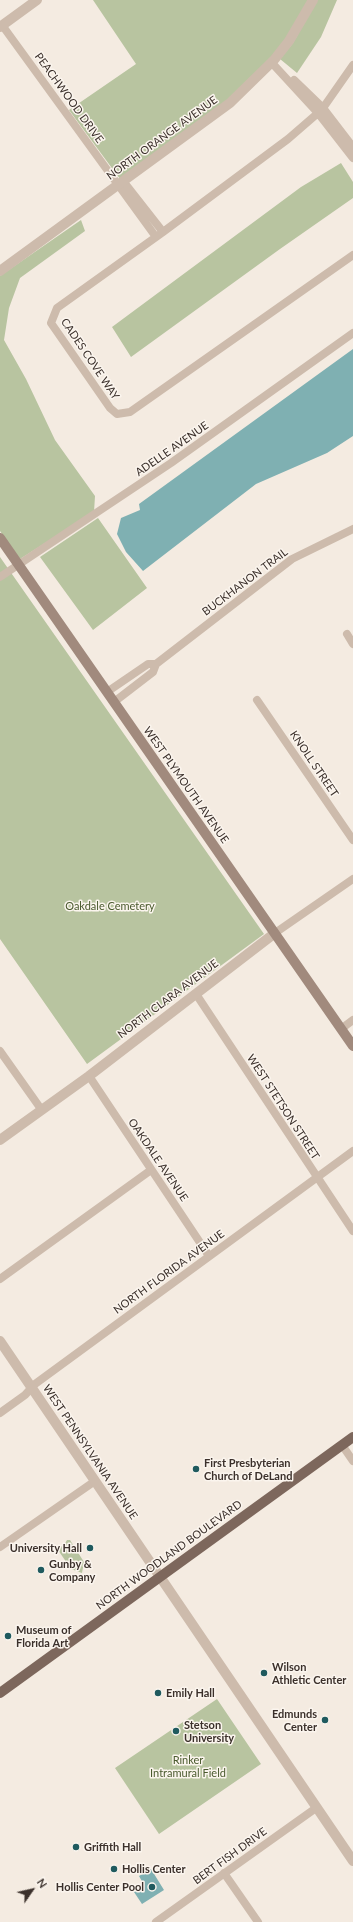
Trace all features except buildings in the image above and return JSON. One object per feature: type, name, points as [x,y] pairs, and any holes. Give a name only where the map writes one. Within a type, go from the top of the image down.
[{"type":"main road","name":"WEST PLYMOUTH AVENUE","points":[[0,538],[353,1046]]},
{"type":"main road","name":"NORTH WOODLAND BOULEVARD","points":[[0,1693],[353,1437]]},
{"type":"street","points":[[1,26],[37,0]]},
{"type":"street","name":"NORTH ORANGE AVENUE","points":[[0,271],[230,103],[273,61],[289,41],[313,0]]},
{"type":"street","name":"PEACHWOOD DRIVE","points":[[1,26],[160,234]]},
{"type":"street","points":[[273,61],[321,110],[353,147]]},
{"type":"street","name":"CADES COVE WAY","points":[[353,65],[321,110],[288,139],[57,308],[51,323],[110,408],[117,414],[130,412],[353,255]]},
{"type":"street","points":[[321,110],[353,158]]},
{"type":"street","name":"ADELLE AVENUE","points":[[0,577],[96,515],[353,333]]},
{"type":"street","name":"BUCKHANON TRAIL","points":[[114,702],[153,672],[156,664],[292,559],[353,529]]},
{"type":"street","points":[[346,634],[353,644]]},
{"type":"street","name":"BUCKHANON TRAIL","points":[[107,692],[148,664],[156,664]]},
{"type":"street","name":"KNOLL STREET","points":[[257,700],[353,840]]},
{"type":"street","name":"NORTH CLARA AVENUE","points":[[0,1140],[41,1109],[89,1076],[274,933],[353,880]]},
{"type":"street","name":"WEST STETSON STREET","points":[[196,994],[353,1231]]},
{"type":"street","points":[[341,1029],[353,1020]]},
{"type":"street","points":[[0,1051],[41,1109]]},
{"type":"street","name":"OAKDALE AVENUE","points":[[89,1076],[209,1256]]},
{"type":"street","name":"NORTH FLORIDA AVENUE","points":[[0,1413],[35,1384],[353,1151]]},
{"type":"street","points":[[0,1279],[151,1170]]},
{"type":"street","name":"WEST PENNSYLVANIA AVENUE","points":[[0,1341],[353,1861]]},
{"type":"street","points":[[342,1445],[353,1461]]},
{"type":"street","points":[[0,1547],[95,1481]]},
{"type":"street","name":"BERT FISH DRIVE","points":[[156,1922],[316,1808]]},
{"type":"street","points":[[224,1873],[258,1922]]},
{"type":"green space","points":[[93,0],[309,0],[286,39],[271,57],[228,100],[120,179],[69,110],[136,64]]},
{"type":"green space","points":[[317,0],[337,0],[321,37],[297,73],[280,59],[293,43]]},
{"type":"green space","points":[[341,163],[353,182],[353,198],[131,357],[112,327],[301,187]]},
{"type":"green space","points":[[81,220],[85,231],[20,278],[9,308],[4,340],[26,379],[55,440],[95,496],[94,512],[20,559],[0,531],[0,276]]},
{"type":"green space","points":[[98,518],[147,588],[93,630],[40,557]]},
{"type":"green space","name":"Oakdale Cemetery","points":[[0,557],[264,934],[87,1064],[0,939]]},
{"type":"green space","points":[[67,1540],[70,1540],[84,1562],[82,1573],[71,1569],[58,1550],[59,1547],[64,1545]]},
{"type":"green space","name":"Rinker Intramural Field","points":[[217,1699],[261,1764],[159,1834],[115,1768]]},
{"type":"water","points":[[353,349],[353,436],[327,453],[256,484],[143,571],[126,552],[117,534],[121,518],[140,510],[139,504]]},
{"type":"water","name":"Hollis Center Pool","points":[[151,1869],[164,1890],[142,1904],[134,1892],[144,1885],[139,1876]]},
{"type":"place","name":"First Presbyterian Church of DeLand","points":[[196,1469]]},
{"type":"place","name":"University Hall","points":[[90,1548]]},
{"type":"place","name":"Gunby & Company","points":[[41,1570]]},
{"type":"place","name":"Museum of Florida Art","points":[[8,1636]]},
{"type":"place","name":"Wilson Athletic Center","points":[[264,1673]]},
{"type":"place","name":"Emily Hall","points":[[158,1693]]},
{"type":"place","name":"Edmunds Center","points":[[325,1720]]},
{"type":"place","name":"Stetson University","points":[[176,1731]]},
{"type":"place","name":"Griffith Hall","points":[[76,1847]]},
{"type":"place","name":"Hollis Center","points":[[114,1869]]},
{"type":"place","name":"Hollis Center Pool","points":[[152,1887]]}]
